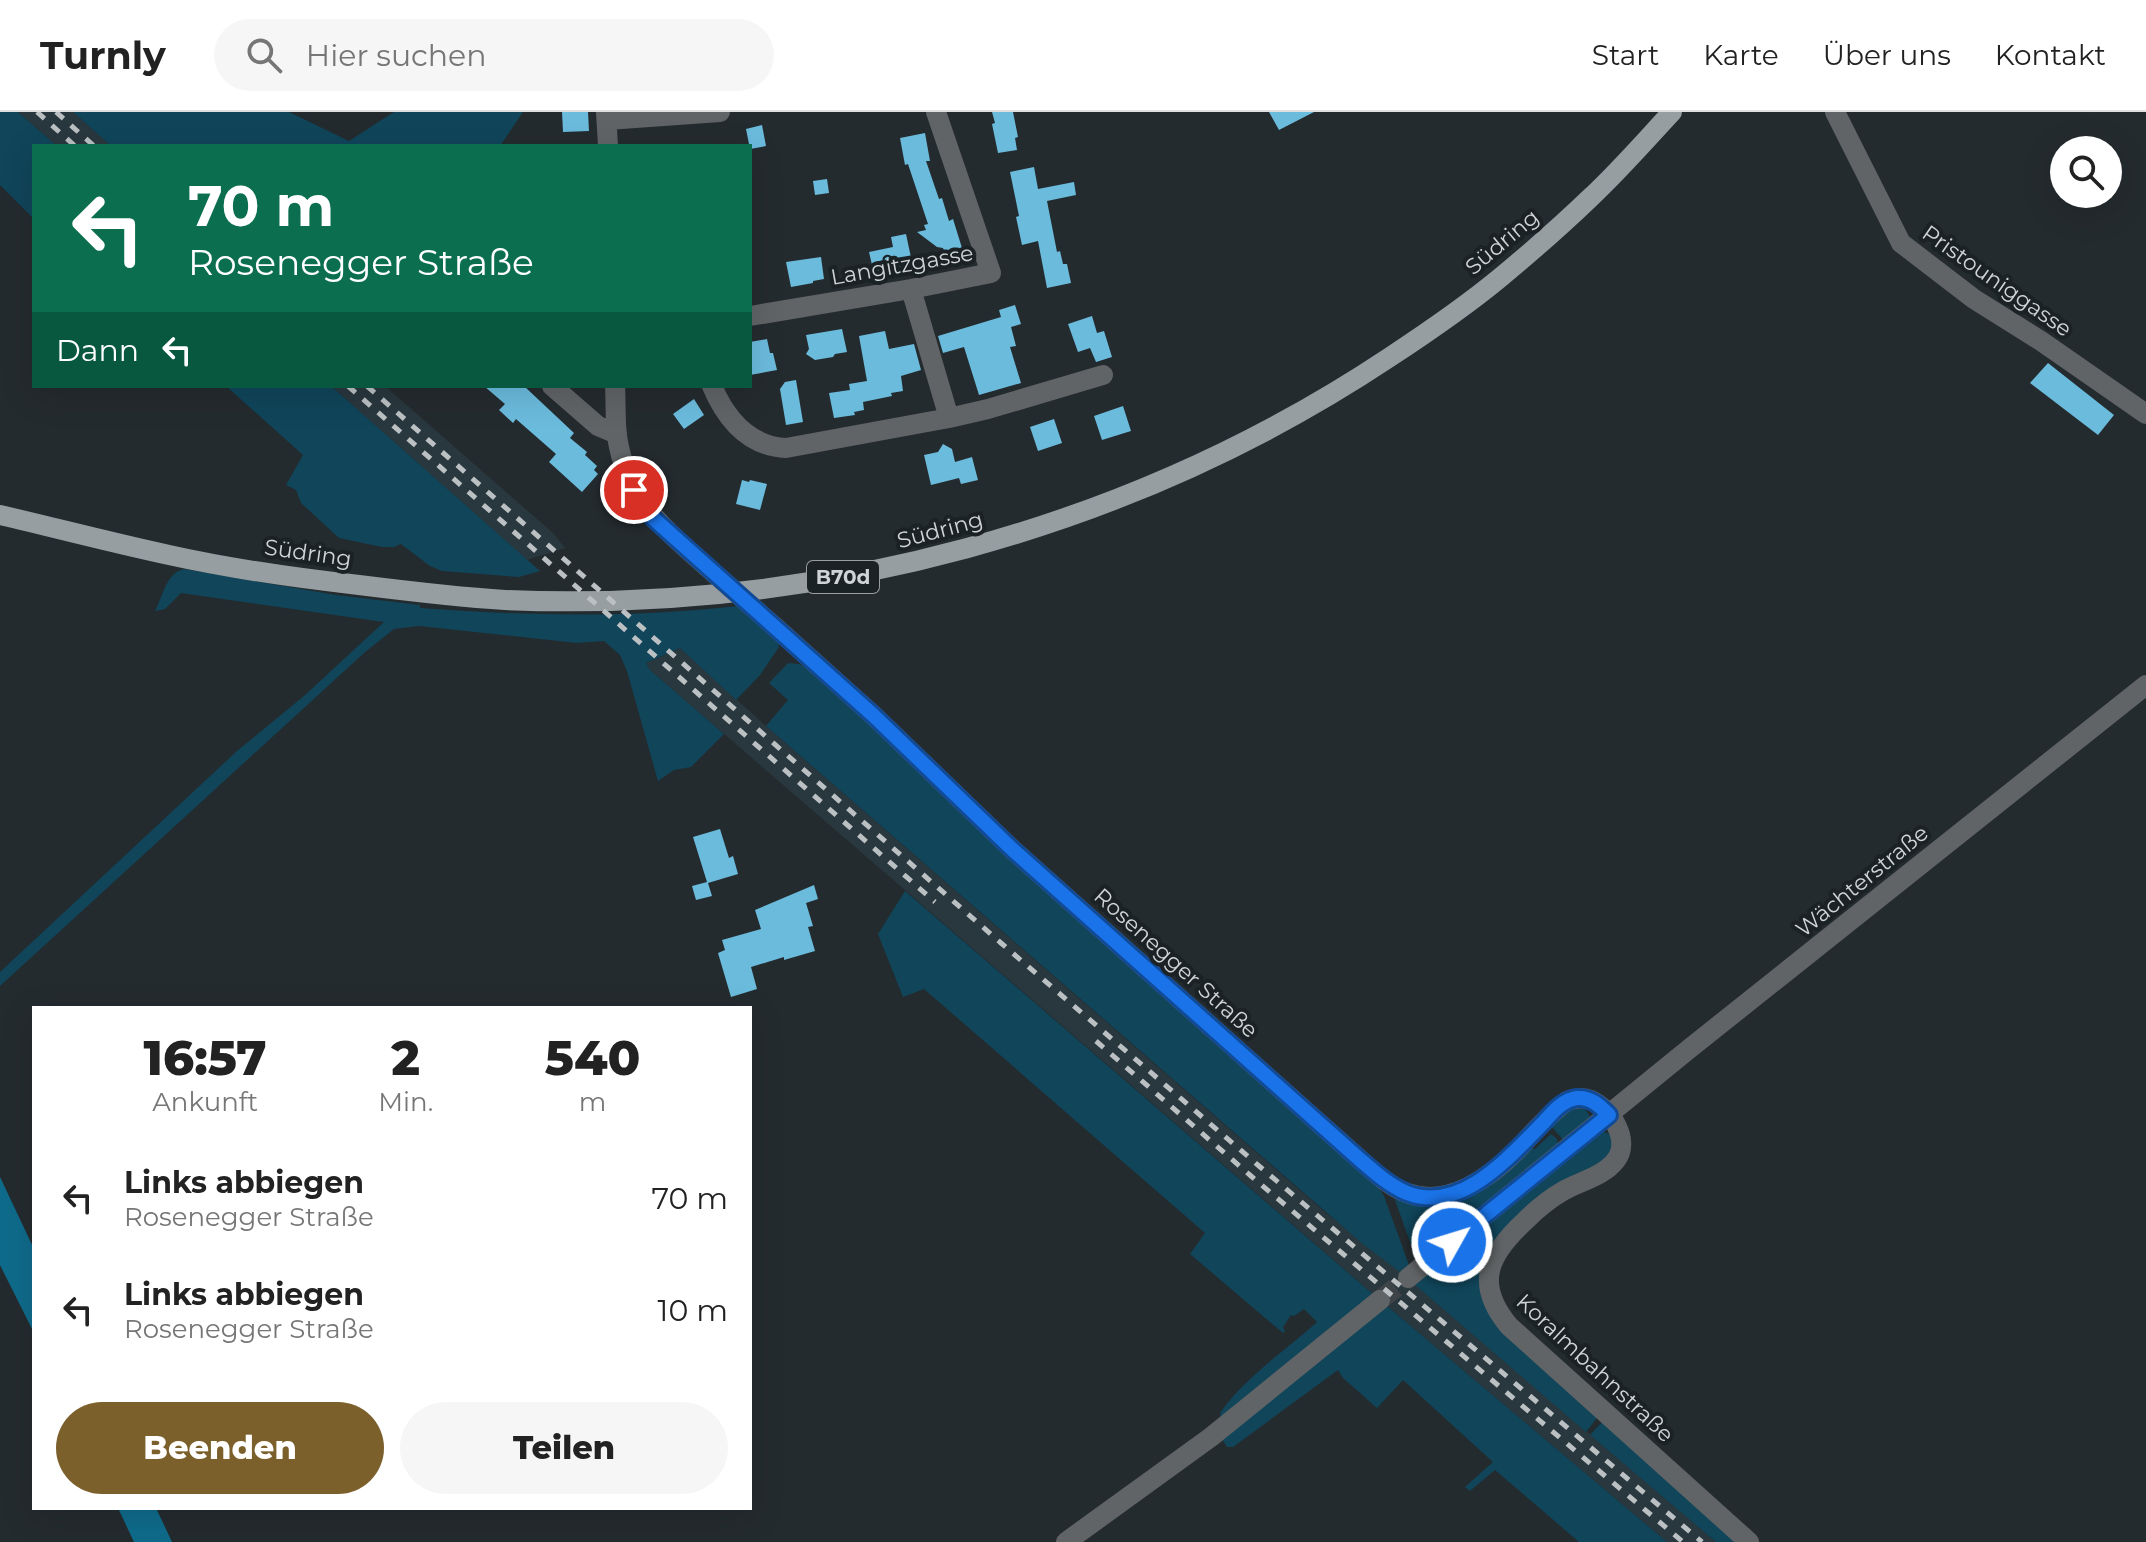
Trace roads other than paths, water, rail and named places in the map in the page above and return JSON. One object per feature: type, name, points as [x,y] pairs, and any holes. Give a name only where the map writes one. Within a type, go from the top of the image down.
[{"type":"main road","name":"Südring","points":[[0,515],[174,556],[305,579],[503,600],[639,600],[710,596],[798,585],[941,556],[1037,528],[1143,488],[1266,431],[1348,384],[1432,329],[1500,278],[1593,196],[1672,112]]},
{"type":"street","points":[[608,144],[607,116],[720,112]]},
{"type":"street","name":"Langitzgasse","points":[[752,316],[991,273],[936,112]]},
{"type":"street","name":"Pristouniggasse","points":[[1835,112],[1901,243],[1974,299],[2146,414]]},
{"type":"street","points":[[911,289],[949,418]]},
{"type":"street","points":[[713,388],[723,410],[745,433],[771,448],[786,448],[949,418],[1103,375]]},
{"type":"street","points":[[554,388],[598,426],[617,434]]},
{"type":"street","name":"Rosenegger Straße","points":[[615,388],[617,434],[627,474],[654,519],[873,715],[1013,850],[1357,1157],[1396,1187],[1406,1193],[1429,1197],[1462,1189],[1501,1164],[1560,1106],[1574,1098],[1591,1100],[1609,1115]]},
{"type":"street","name":"Wächterstraße","points":[[1609,1115],[2146,685]]},
{"type":"street","points":[[1408,1278],[1609,1115]]},
{"type":"street","name":"Koralmbahnstraße","points":[[1609,1115],[1620,1133],[1621,1151],[1618,1158],[1601,1172],[1553,1197],[1506,1239],[1490,1266],[1490,1294],[1509,1326],[1749,1542]]},
{"type":"street","points":[[1066,1542],[1211,1437],[1380,1300]]},
{"type":"tunnel","points":[[1380,1300],[1408,1278]]},
{"type":"railway","points":[[37,112],[73,144]]},
{"type":"railway","points":[[56,112],[92,144]]},
{"type":"railway","points":[[350,388],[935,902]]},
{"type":"railway","points":[[369,388],[1001,943],[1702,1542]]},
{"type":"railway","points":[[1096,1041],[1683,1542]]}]
